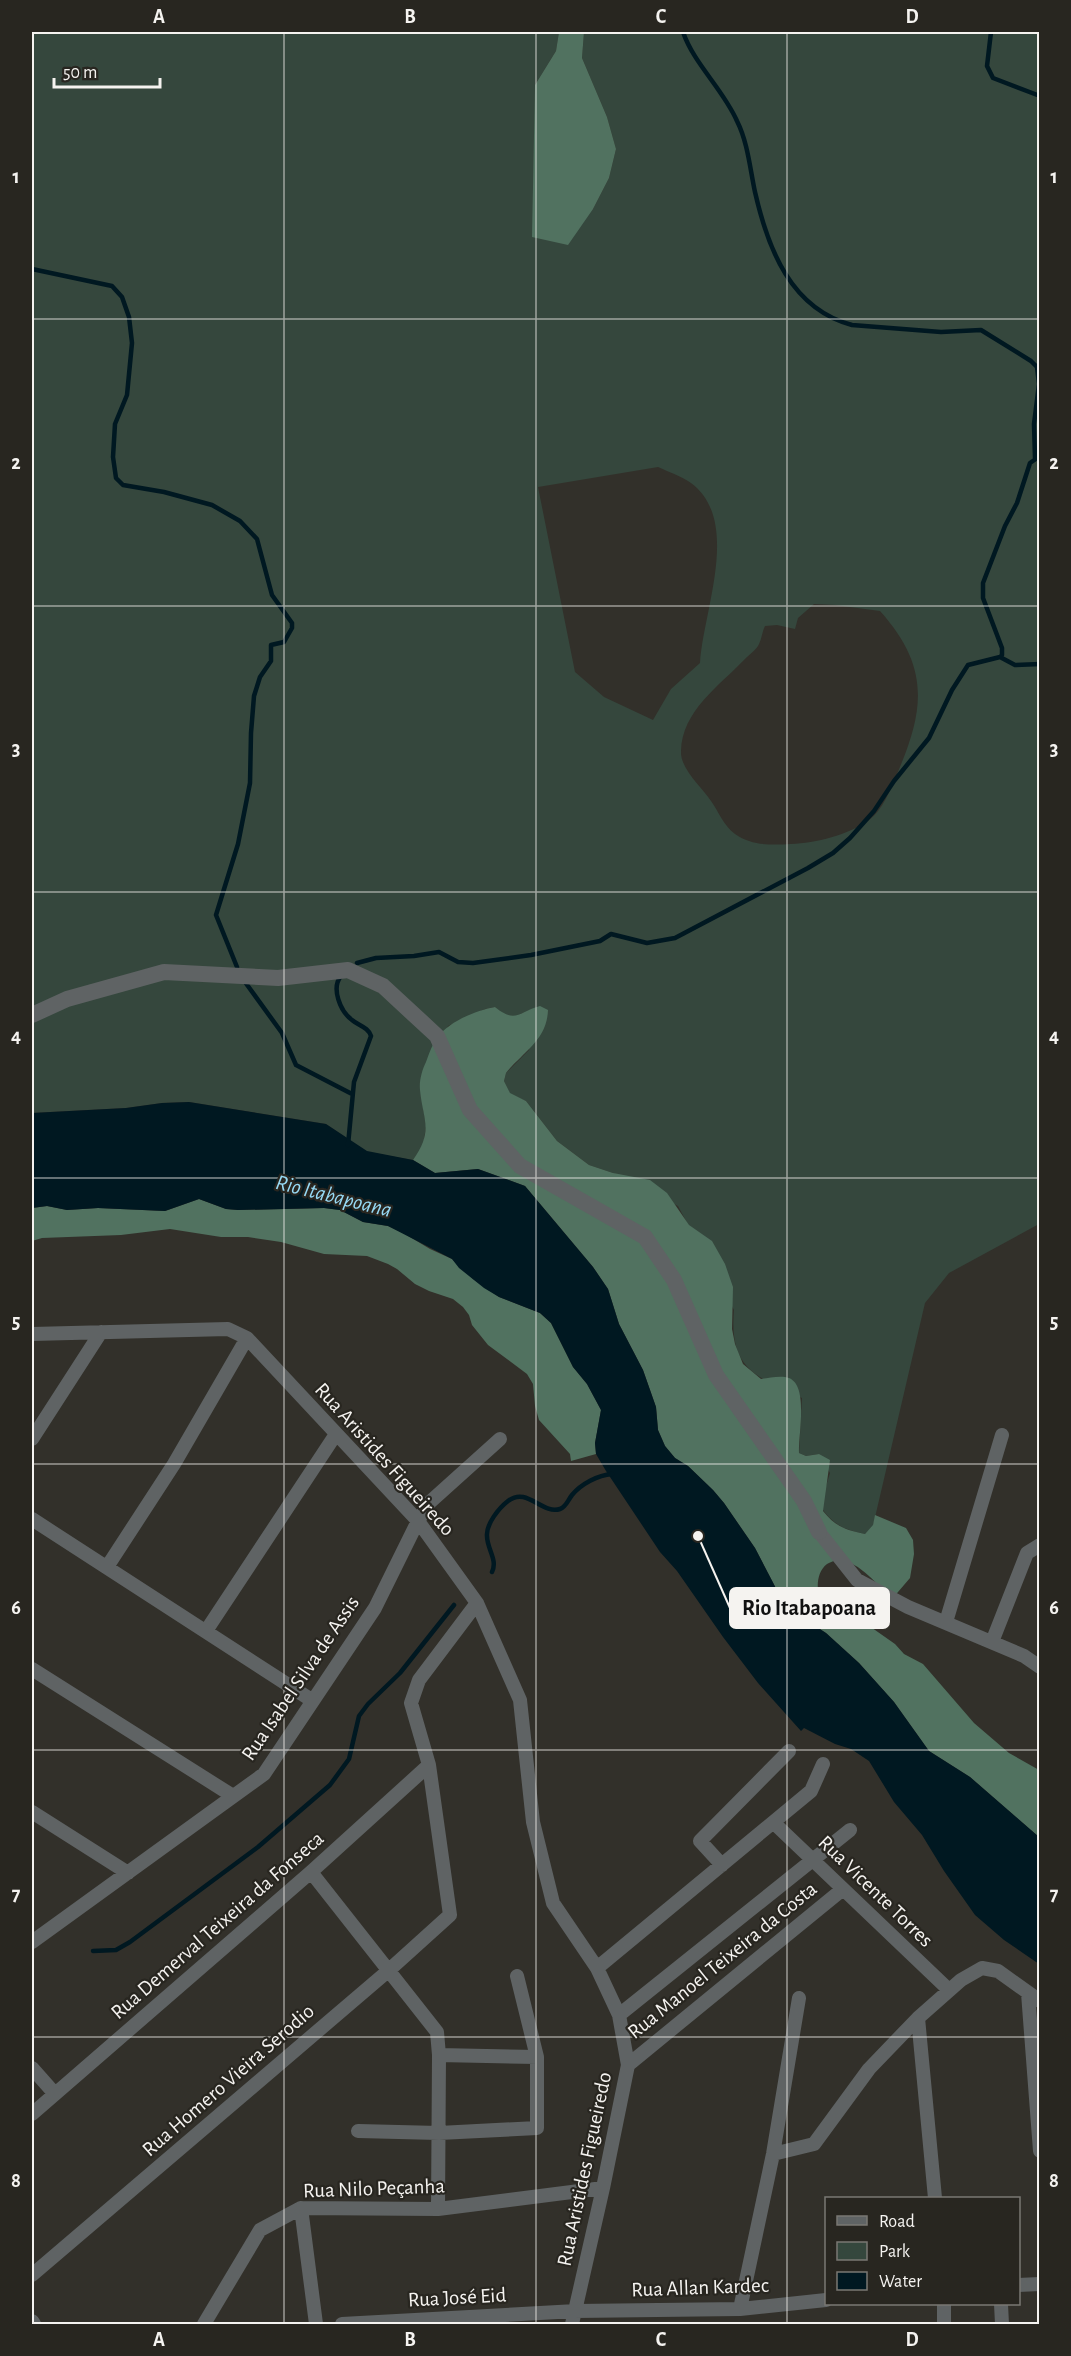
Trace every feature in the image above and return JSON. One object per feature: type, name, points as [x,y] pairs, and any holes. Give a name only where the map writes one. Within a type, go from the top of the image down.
[{"type":"street","points":[[32,1015],[67,999],[164,972],[278,978],[348,970],[383,986],[437,1036],[470,1110],[520,1166],[645,1237],[674,1281],[716,1375],[804,1501],[819,1532],[857,1580],[908,1607],[1024,1656],[1040,1667]]},
{"type":"street","name":"Rua Aristides Figueiredo","points":[[32,1334],[228,1329],[246,1338],[418,1521],[477,1603],[520,1700],[533,1822],[553,1903],[597,1968],[619,2015],[628,2065],[574,2318]]},
{"type":"street","points":[[32,1439],[101,1332]]},
{"type":"street","points":[[107,1567],[174,1464],[246,1338]]},
{"type":"street","points":[[206,1631],[336,1434]]},
{"type":"street","points":[[946,1622],[1002,1435]]},
{"type":"street","name":"Rua Isabel Silva de Assis","points":[[32,1942],[264,1774],[375,1608],[418,1521],[430,1502],[500,1438]]},
{"type":"street","points":[[32,1519],[313,1701]]},
{"type":"street","points":[[992,1642],[1028,1553],[1040,1545]]},
{"type":"street","points":[[429,1765],[411,1703],[419,1680],[477,1603]]},
{"type":"street","points":[[32,1669],[233,1796]]},
{"type":"street","points":[[722,1865],[700,1841],[789,1751]]},
{"type":"street","points":[[597,1968],[811,1791],[823,1764]]},
{"type":"street","name":"Rua Demerval Teixeira da Fonseca","points":[[32,2114],[311,1872],[429,1765]]},
{"type":"street","name":"Rua Homero Vieira Serodio","points":[[32,2276],[388,1971],[450,1915],[429,1765]]},
{"type":"street","points":[[32,1812],[128,1873]]},
{"type":"street","name":"Rua Vicente Torres","points":[[774,1822],[949,1990]]},
{"type":"street","points":[[619,2015],[850,1830]]},
{"type":"street","points":[[311,1872],[437,2032],[439,2055],[438,2209]]},
{"type":"street","name":"Rua Manoel Teixeira da Costa","points":[[628,2065],[843,1889]]},
{"type":"street","points":[[773,2154],[814,2144],[869,2069],[918,2018],[949,1990],[982,1968],[998,1971],[1034,1997],[1040,2151]]},
{"type":"street","points":[[358,2131],[439,2133],[537,2128],[537,2057],[518,1977]]},
{"type":"street","points":[[740,2309],[773,2154],[799,1998]]},
{"type":"street","points":[[918,2018],[935,2197]]},
{"type":"street","points":[[439,2055],[537,2057]]},
{"type":"street","points":[[32,2068],[55,2094]]},
{"type":"street","name":"Rua Nilo Peçanha","points":[[204,2325],[260,2230],[301,2208],[438,2209],[603,2188]]},
{"type":"street","points":[[301,2208],[316,2325]]},
{"type":"street","points":[[1020,2285],[1040,2284]]},
{"type":"street","name":"Rua Allan Kardec","points":[[574,2318],[740,2309],[825,2300]]},
{"type":"street","points":[[944,2305],[944,2325]]},
{"type":"street","points":[[1001,2305],[1002,2325]]},
{"type":"street","name":"Rua José Eid","points":[[342,2325],[574,2318]]},
{"type":"green space","points":[[32,32],[559,32],[556,51],[535,85],[534,180],[593,209],[609,178],[616,149],[607,117],[582,58],[584,32],[1039,32],[1039,1224],[949,1273],[925,1303],[873,1526],[865,1534],[852,1531],[837,1524],[823,1510],[823,1496],[830,1473],[819,1454],[806,1456],[799,1453],[802,1398],[759,1376],[748,1368],[741,1358],[736,1346],[734,1310],[678,1206],[613,1173],[589,1165],[557,1141],[526,1101],[510,1094],[504,1081],[506,1073],[529,1050],[532,1009],[514,1017],[504,1015],[495,1007],[485,1009],[448,1026],[422,1100],[426,1126],[423,1147],[413,1160],[367,1152],[326,1124],[189,1102],[32,1113]],"holes":[[[658,467],[691,483],[706,500],[714,520],[717,543],[716,568],[700,663],[671,689],[653,720],[604,697],[575,672],[538,487]],[[814,604],[880,611],[896,631],[908,651],[915,670],[918,689],[913,729],[889,793],[878,811],[869,820],[842,834],[821,840],[784,844],[755,843],[741,838],[724,823],[714,805],[688,771],[682,758],[683,737],[695,711],[704,700],[757,648],[765,626],[777,625],[795,629],[798,618]]]},
{"type":"green space","points":[[559,32],[584,32],[582,58],[607,117],[616,149],[609,178],[593,209],[568,245],[532,237],[535,85],[556,51]]},
{"type":"green space","points":[[540,1006],[548,1010],[547,1020],[539,1038],[506,1073],[504,1081],[510,1093],[526,1101],[557,1141],[589,1165],[613,1173],[650,1180],[667,1193],[689,1225],[712,1241],[725,1264],[733,1287],[732,1329],[743,1364],[761,1379],[782,1377],[789,1378],[795,1383],[801,1400],[799,1453],[806,1456],[819,1454],[830,1460],[823,1511],[841,1527],[865,1534],[873,1525],[875,1515],[906,1528],[913,1540],[914,1554],[910,1578],[892,1599],[863,1571],[845,1561],[836,1561],[824,1566],[819,1576],[818,1590],[895,1644],[904,1654],[923,1664],[974,1723],[1009,1753],[1039,1770],[1039,1837],[970,1777],[929,1751],[894,1702],[859,1663],[826,1633],[795,1613],[781,1598],[755,1548],[724,1503],[665,1446],[658,1430],[656,1407],[643,1370],[619,1324],[608,1289],[593,1267],[525,1186],[478,1169],[435,1173],[413,1160],[425,1133],[420,1090],[421,1076],[438,1037],[449,1026],[480,1011],[495,1007],[513,1016]]},
{"type":"green space","points":[[199,1199],[226,1209],[238,1210],[324,1208],[340,1210],[363,1222],[388,1226],[452,1259],[473,1279],[499,1297],[540,1313],[551,1323],[573,1367],[587,1384],[601,1410],[595,1443],[596,1454],[571,1461],[570,1454],[539,1420],[533,1384],[527,1374],[488,1345],[472,1325],[463,1307],[453,1299],[415,1284],[388,1264],[367,1256],[324,1254],[281,1242],[248,1237],[221,1237],[170,1229],[121,1235],[42,1238],[32,1241],[32,1208],[47,1206],[67,1210],[98,1208],[165,1211]]},
{"type":"water","name":"Rio Itabapoana","points":[[189,1102],[326,1124],[367,1151],[413,1160],[435,1173],[478,1169],[525,1186],[593,1267],[608,1289],[619,1324],[643,1370],[656,1407],[658,1430],[665,1446],[724,1503],[755,1548],[781,1598],[795,1613],[826,1633],[859,1663],[894,1702],[929,1751],[970,1777],[1039,1837],[1039,1964],[1004,1940],[975,1915],[922,1835],[894,1802],[869,1761],[851,1749],[835,1744],[804,1728],[801,1731],[758,1683],[677,1571],[660,1552],[606,1471],[596,1454],[595,1443],[601,1410],[587,1384],[573,1367],[551,1323],[540,1313],[499,1297],[459,1268],[452,1259],[388,1226],[363,1222],[340,1210],[324,1208],[238,1210],[226,1209],[199,1199],[165,1211],[98,1208],[67,1210],[47,1206],[32,1208],[32,1113]]},
{"type":"waterway","points":[[683,32],[694,55],[731,109],[741,129],[767,235],[775,255],[798,291],[831,317],[852,325],[941,332],[981,330],[1031,361],[1037,367],[1039,384],[1034,424],[1035,458]]},
{"type":"waterway","points":[[991,32],[987,66],[993,78],[1040,96]]},
{"type":"waterway","points":[[32,269],[112,286],[122,297],[129,317],[132,343],[127,395],[115,424],[113,457],[116,478],[123,485],[164,492],[212,505],[240,521],[257,539],[272,595],[292,623],[292,628],[284,642],[271,645],[271,661],[260,677],[254,696],[250,783],[238,844],[216,915],[237,967]]},
{"type":"waterway","points":[[1000,657],[1002,648],[983,598],[983,583],[1005,526],[1017,503],[1030,463],[1040,456]]},
{"type":"waterway","points":[[357,963],[376,958],[439,952],[458,962],[473,963],[531,955],[600,941],[611,934],[647,943],[675,938],[808,868],[833,853],[850,838],[874,811],[894,781],[929,738],[952,690],[968,665],[1000,657],[1015,665],[1040,664]]},
{"type":"waterway","points":[[341,976],[337,987],[338,999],[348,1016],[366,1029],[371,1036],[354,1082],[348,1145]]},
{"type":"waterway","points":[[245,982],[282,1033],[296,1065],[352,1094]]},
{"type":"waterway","points":[[492,1572],[494,1563],[487,1541],[487,1531],[494,1517],[508,1501],[515,1497],[522,1497],[553,1510],[560,1509],[585,1484],[601,1476],[612,1474]]},
{"type":"waterway","points":[[93,1951],[116,1950],[130,1942],[258,1847],[330,1785],[349,1759],[359,1716],[400,1673],[454,1605]]},
{"type":"place","name":"Rio Itabapoana","points":[[698,1536]]}]
